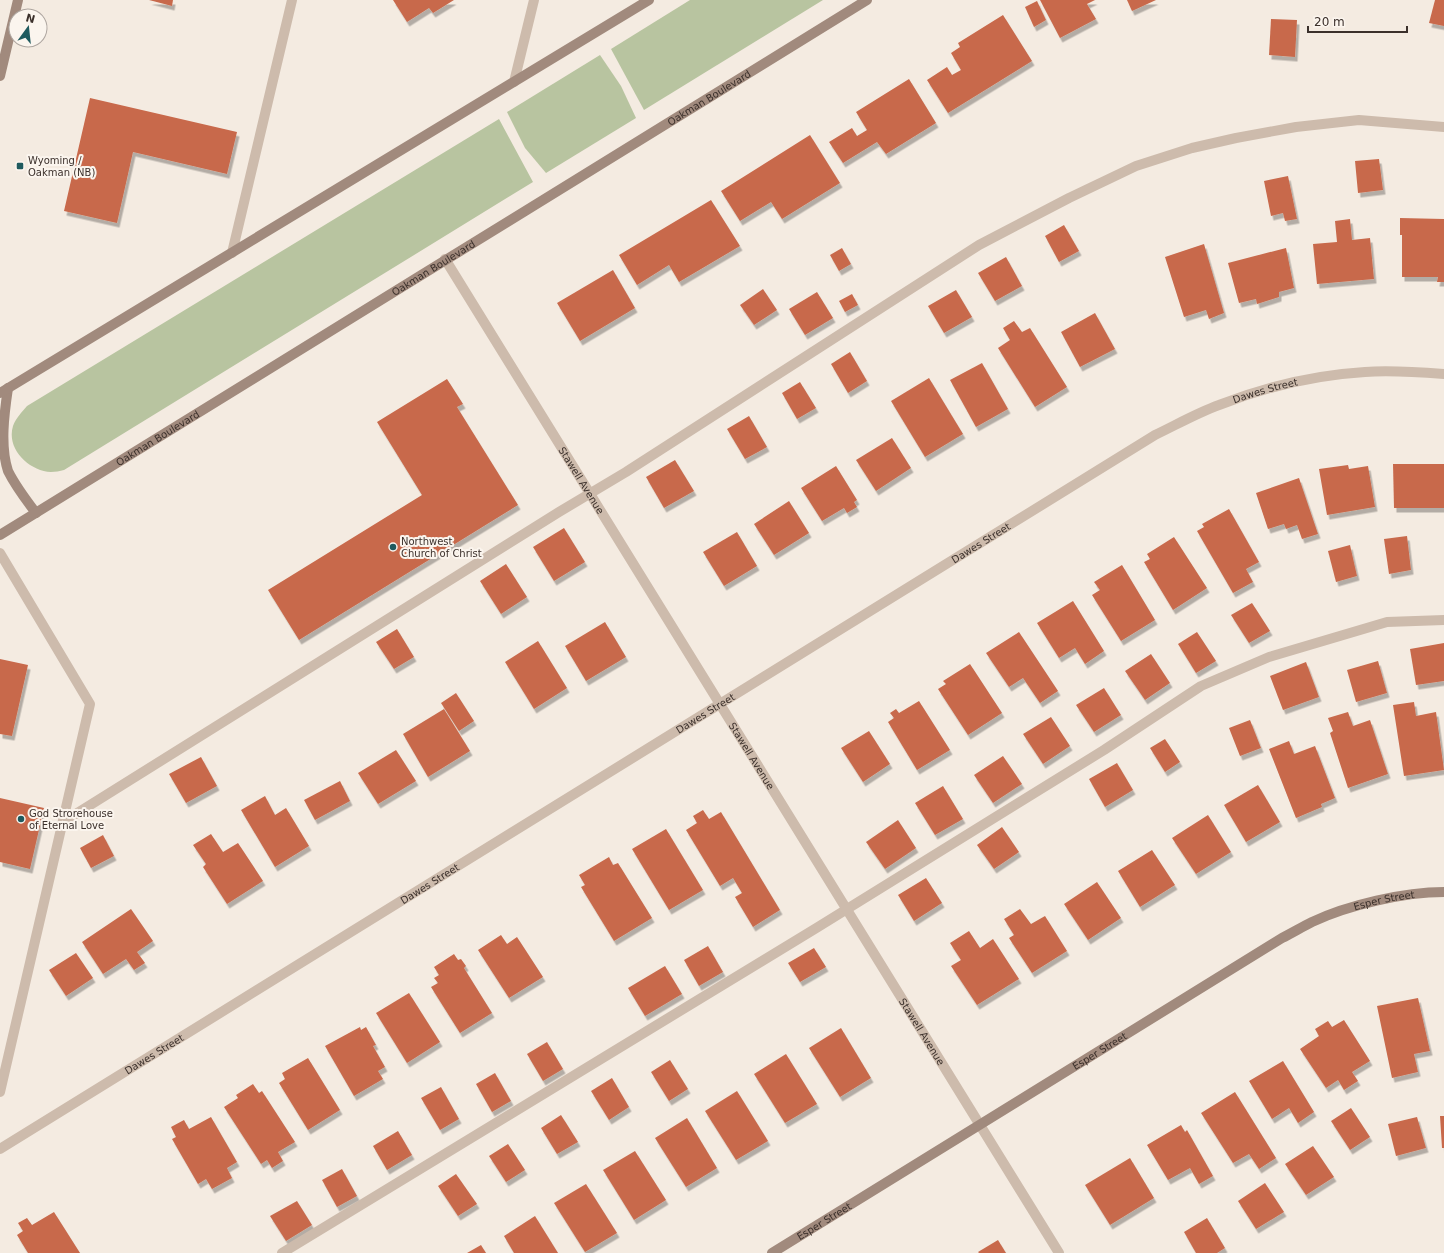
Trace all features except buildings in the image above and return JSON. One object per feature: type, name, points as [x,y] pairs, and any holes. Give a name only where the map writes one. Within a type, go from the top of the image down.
[{"type":"street","points":[[0,76],[18,0]]},
{"type":"street","points":[[232,253],[292,0]]},
{"type":"street","points":[[514,82],[534,0]]},
{"type":"street","points":[[36,513],[7,470],[1,434],[4,391],[649,0]]},
{"type":"street","name":"Oakman Boulevard","points":[[0,535],[867,0]]},
{"type":"street","points":[[63,822],[626,472],[979,245],[1069,198],[1136,166],[1192,148],[1236,138],[1296,127],[1359,120],[1444,127]]},
{"type":"street","name":"Stawell Avenue","points":[[445,259],[1059,1253]]},
{"type":"street","name":"Dawes Street","points":[[0,1148],[1155,435],[1218,405],[1270,388],[1324,376],[1406,371],[1444,374]]},
{"type":"street","points":[[0,553],[90,704],[0,1092]]},
{"type":"street","points":[[282,1253],[1104,750],[1201,686],[1269,657],[1387,622],[1444,620]]},
{"type":"street","name":"Esper Street","points":[[772,1253],[1282,938],[1313,922],[1346,909],[1402,895],[1444,892]]},
{"type":"green space","points":[[690,0],[823,0],[644,110],[611,49]]},
{"type":"green space","points":[[600,55],[621,86],[636,118],[546,173],[525,148],[507,112]]},
{"type":"green space","points":[[499,119],[533,182],[64,470],[51,472],[35,468],[27,463],[16,450],[12,435],[13,426],[17,418],[27,406]]},
{"type":"place","name":"Wyoming / Oakman (NB)","points":[[20,166]]},
{"type":"place","name":"Northwest Church of Christ","points":[[393,547]]},
{"type":"place","name":"God Strorehouse of Eternal Love","points":[[21,819]]}]
